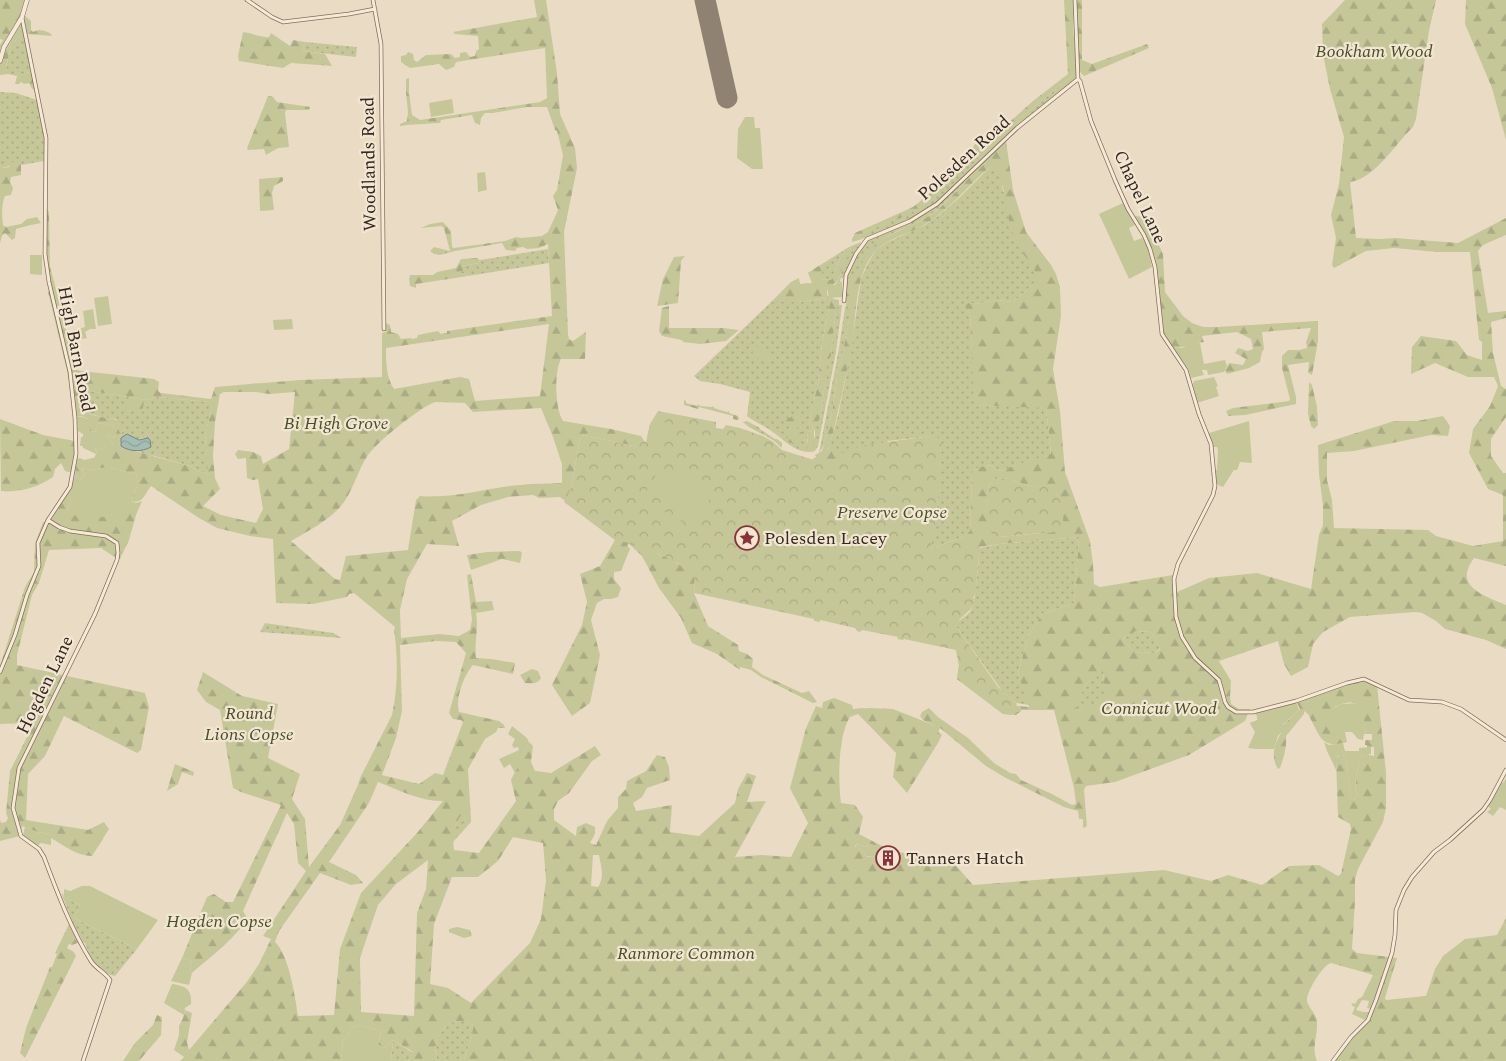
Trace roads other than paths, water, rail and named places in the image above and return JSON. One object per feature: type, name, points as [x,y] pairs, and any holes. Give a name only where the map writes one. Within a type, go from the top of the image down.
[{"type":"street","points":[[0,61],[4,46],[22,17],[27,0]]},
{"type":"street","points":[[246,0],[283,22],[375,9]]},
{"type":"street","name":"Woodlands Road","points":[[373,0],[381,44],[384,329]]},
{"type":"street","name":"Chapel Lane","points":[[1075,0],[1078,79],[1091,122],[1128,209],[1150,249],[1155,268],[1162,334],[1186,370],[1199,414],[1211,444],[1213,495],[1184,550],[1174,579],[1176,617],[1182,637],[1195,658],[1219,680],[1225,702],[1228,707],[1236,712],[1246,713],[1296,701],[1347,683],[1364,680],[1409,700],[1442,702],[1460,709],[1506,740]]},
{"type":"street","name":"High Barn Road","points":[[0,672],[39,566],[38,544],[48,520],[70,487],[76,454],[76,431],[70,372],[45,260],[46,138],[22,17]]},
{"type":"street","name":"Polesden Road","points":[[844,301],[846,275],[856,254],[867,239],[910,221],[932,208],[1017,128],[1078,79]]},
{"type":"street","name":"Hogden Lane","points":[[48,520],[70,531],[106,536],[117,543],[118,553],[117,560],[95,614],[19,768],[13,808],[22,836],[39,849],[44,857],[71,922],[89,957],[98,970],[110,980],[83,1061]]},
{"type":"street","points":[[1333,1061],[1351,1037],[1368,1020],[1392,952],[1396,910],[1404,890],[1412,877],[1434,852],[1483,810],[1506,770]]},
{"type":"water","points":[[127,434],[139,440],[148,438],[151,447],[136,451],[121,446],[121,438]]},
{"type":"place","name":"Polesden Lacey","points":[[747,538]]},
{"type":"place","name":"Tanners Hatch","points":[[888,858]]},
{"type":"park label","name":"Bookham Wood","points":[[1374,51]]},
{"type":"park label","name":"Bi High Grove","points":[[336,423]]},
{"type":"park label","name":"Preserve Copse","points":[[892,512]]},
{"type":"park label","name":"Connicut Wood","points":[[1159,708]]},
{"type":"park label","name":"Round Lions Copse","points":[[249,723]]},
{"type":"park label","name":"Hogden Copse","points":[[219,921]]},
{"type":"park label","name":"Ranmore Common","points":[[686,953]]}]
